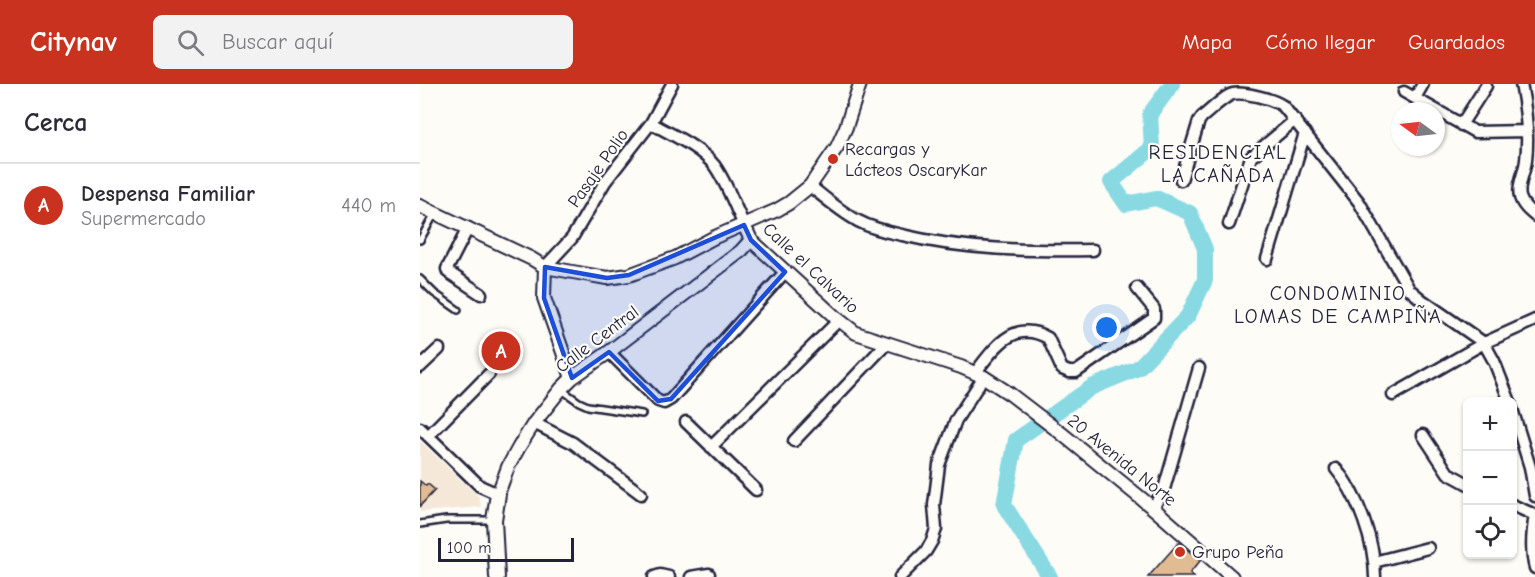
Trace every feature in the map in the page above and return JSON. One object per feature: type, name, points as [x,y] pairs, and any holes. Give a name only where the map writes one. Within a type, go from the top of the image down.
[{"type":"main road","points":[[496,577],[494,520],[498,494]]},
{"type":"street","name":"Pasaje Polio","points":[[545,267],[572,238],[605,182],[651,123],[672,84]]},
{"type":"street","points":[[651,123],[695,149],[713,164],[725,183],[744,225],[783,206],[810,186],[837,147],[860,84]]},
{"type":"street","points":[[1415,98],[1423,84]]},
{"type":"street","points":[[1521,84],[1527,131],[1526,162],[1519,196],[1527,209],[1535,216]]},
{"type":"street","points":[[1461,125],[1486,86]]},
{"type":"street","points":[[1404,92],[1475,132],[1527,131]]},
{"type":"street","points":[[1181,180],[1202,117],[1229,96],[1241,94],[1278,103],[1305,133],[1359,202],[1409,289],[1484,343],[1494,361],[1508,397]]},
{"type":"street","points":[[1229,224],[1251,157],[1294,120]]},
{"type":"street","points":[[1267,259],[1305,133]]},
{"type":"street","points":[[810,186],[859,222],[915,238],[1016,250],[1093,249]]},
{"type":"street","name":"Calle el Calvario","points":[[420,206],[545,267],[607,278],[629,275],[675,258],[744,225],[751,240],[856,333],[961,367],[979,378]]},
{"type":"street","points":[[468,228],[447,269],[448,272],[481,294]]},
{"type":"street","name":"Calle Central","points":[[498,494],[508,467],[534,423],[561,389],[572,378],[741,251],[751,240]]},
{"type":"street","points":[[545,267],[544,298],[552,330],[572,378]]},
{"type":"street","points":[[609,352],[658,401],[664,403],[671,399],[785,272]]},
{"type":"street","points":[[900,577],[926,551],[932,541],[936,530],[934,505],[939,465],[956,420],[992,352],[1003,340],[1015,334],[1027,332],[1038,334],[1048,338],[1062,369],[1076,372],[1152,320],[1154,309],[1137,288]]},
{"type":"street","points":[[711,447],[839,320]]},
{"type":"street","points":[[1392,395],[1484,343],[1535,320]]},
{"type":"street","points":[[794,441],[887,343]]},
{"type":"street","points":[[420,367],[439,349]]},
{"type":"street","points":[[1153,508],[1164,489],[1199,369]]},
{"type":"street","points":[[489,374],[424,432],[480,486],[498,494]]},
{"type":"street","name":"20 Avenida Norte","points":[[979,378],[1010,394],[1061,433],[1153,508],[1232,577]]},
{"type":"street","points":[[686,422],[756,490]]},
{"type":"street","points":[[534,423],[573,443],[641,494]]},
{"type":"street","points":[[1517,425],[1530,466],[1535,496]]},
{"type":"street","points":[[1423,435],[1448,473],[1463,482]]},
{"type":"street","points":[[1336,469],[1348,484],[1358,503],[1374,562],[1375,577]]},
{"type":"street","points":[[1517,507],[1535,515],[1532,536],[1535,568]]},
{"type":"street","points":[[1374,562],[1428,548]]},
{"type":"street","points":[[654,577],[660,574],[669,577]]},
{"type":"street","points":[[691,577],[709,574]]},
{"type":"lane","points":[[420,240],[435,213]]},
{"type":"lane","points":[[420,279],[458,310]]},
{"type":"lane","points":[[561,389],[588,406],[642,414]]},
{"type":"lane","points":[[420,524],[446,520],[494,520]]},
{"type":"highlighted area","points":[[744,225],[751,240],[785,272],[671,399],[658,401],[609,352],[572,378],[544,298],[545,267],[607,278],[629,275]]},
{"type":"shaded area","points":[[420,441],[479,497],[481,507],[420,512]]},
{"type":"building","points":[[420,481],[435,490],[420,506]]},
{"type":"building","name":"Grupo Peña","points":[[1179,542],[1200,561],[1190,573],[1194,577],[1148,577]]},
{"type":"waterway","points":[[1050,577],[1004,505],[1016,440],[1092,387],[1138,368],[1188,316],[1205,280],[1205,249],[1190,213],[1156,198],[1126,204],[1111,182],[1152,148],[1150,114],[1172,84]]},
{"type":"place","name":"Recargas y Lácteos OscaryKar","points":[[833,159]]},
{"type":"place","name":"Despensa Familiar","points":[[501,351]]},
{"type":"place","name":"Grupo Peña","points":[[1180,552]]},
{"type":"district","name":"RESIDENCIAL LA CAÑADA","points":[[1218,164]]},
{"type":"district","name":"CONDOMINIO LOMAS DE CAMPIÑA","points":[[1338,304]]}]
